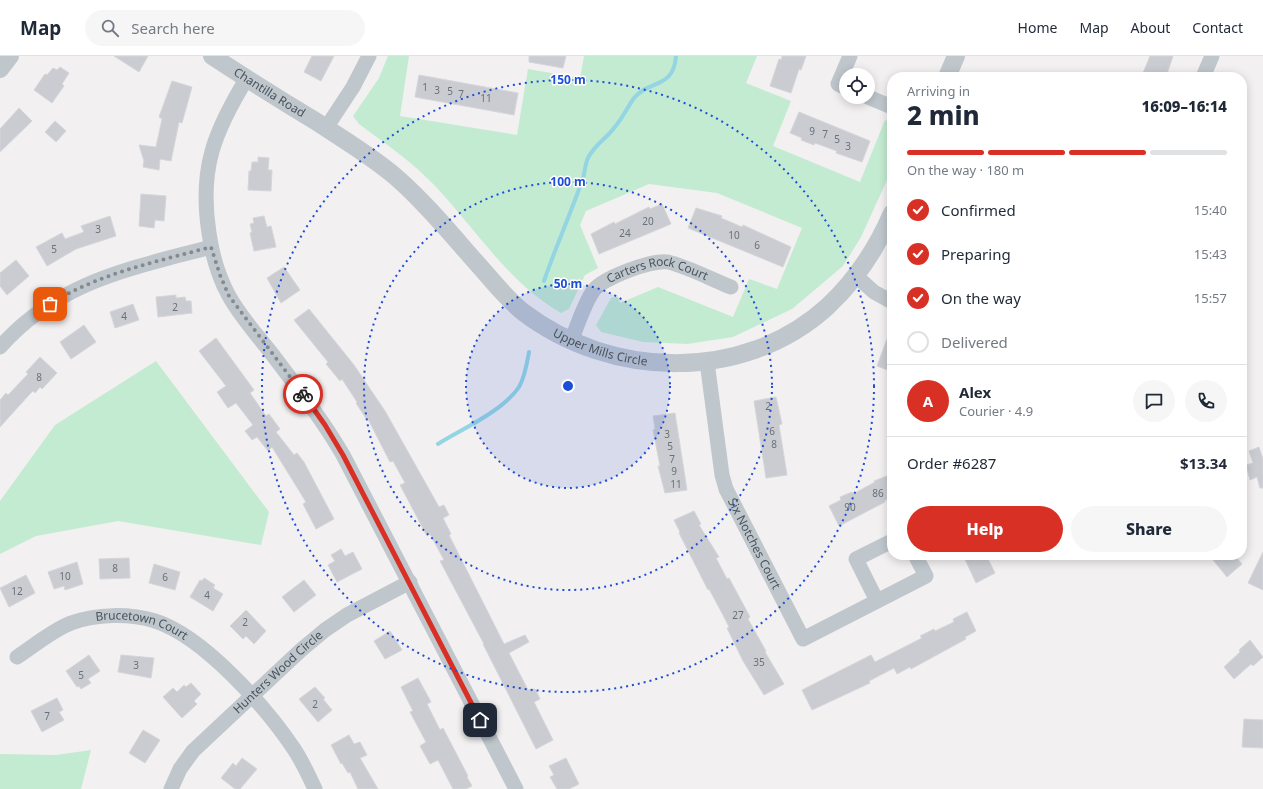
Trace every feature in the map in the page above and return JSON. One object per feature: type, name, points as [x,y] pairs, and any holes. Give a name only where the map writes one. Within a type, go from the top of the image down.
[{"type":"street","points":[[0,69],[10,56]]},
{"type":"street","name":"Chantilla Road","points":[[212,56],[326,128]]},
{"type":"street","points":[[326,128],[353,87],[369,56]]},
{"type":"street","points":[[845,68],[850,56]]},
{"type":"street","points":[[949,72],[956,56]]},
{"type":"street","points":[[1205,72],[1212,56]]},
{"type":"street","points":[[246,78],[221,124],[207,168],[205,210],[211,247],[220,275],[229,296],[325,425],[410,582],[516,789]]},
{"type":"street","points":[[875,100],[887,105]]},
{"type":"street","name":"Upper Mills Circle","points":[[326,128],[362,151],[397,178],[423,204],[505,297],[548,329],[571,341],[608,354],[651,362],[707,362],[733,357],[751,351],[797,328],[826,308],[856,275],[875,246],[887,223]]},
{"type":"street","points":[[0,347],[28,318],[70,292],[113,274],[211,247]]},
{"type":"street","name":"Carters Rock Court","points":[[571,341],[586,303],[594,290],[605,282],[646,264],[659,261],[670,263],[731,287]]},
{"type":"street","points":[[856,275],[874,292],[887,299]]},
{"type":"street","name":"Six Notches Court","points":[[707,362],[722,475],[726,489],[803,639],[926,576],[918,560]]},
{"type":"street","points":[[877,601],[856,559],[887,544]]},
{"type":"street","name":"Hunters Wood Circle","points":[[171,789],[180,769],[193,751],[301,650],[325,630],[347,615],[410,582]]},
{"type":"street","name":"Brucetown Court","points":[[17,657],[51,634],[71,623],[116,616],[138,617],[155,621],[196,643],[252,696],[295,750],[315,789]]},
{"type":"green space","points":[[388,56],[409,56],[400,116],[517,135],[528,69],[580,78],[584,56],[757,56],[746,83],[791,101],[773,146],[860,182],[885,120],[887,121],[887,180],[861,237],[843,266],[792,309],[733,337],[687,344],[643,342],[601,332],[596,325],[611,298],[617,296],[620,303],[658,287],[733,317],[749,279],[777,289],[802,228],[717,193],[649,184],[586,211],[580,225],[598,268],[585,275],[569,309],[561,313],[543,301],[510,272],[437,188],[419,170],[359,124],[353,116],[379,78]]},
{"type":"green space","points":[[156,361],[269,512],[261,545],[118,521],[36,536],[0,554],[0,501],[55,425]]},
{"type":"green space","points":[[91,750],[81,789],[0,789],[0,754],[56,755]]},
{"type":"building","points":[[114,56],[148,56],[139,72]]},
{"type":"building","points":[[312,56],[334,56],[321,81],[304,72]]},
{"type":"building","points":[[529,56],[566,56],[563,68],[529,62]]},
{"type":"building","points":[[782,56],[806,56],[801,70],[799,69],[791,93],[770,86],[779,59],[781,60]]},
{"type":"building","points":[[1150,56],[1173,56],[1168,72],[1143,72]]},
{"type":"building","points":[[60,67],[69,73],[62,84],[64,86],[52,103],[34,90],[45,74],[47,75],[53,68],[57,70]]},
{"type":"building","points":[[419,75],[518,93],[514,115],[415,97]]},
{"type":"building","points":[[172,81],[192,87],[182,123],[179,122],[171,161],[160,159],[159,170],[143,167],[144,161],[139,145],[156,147],[162,119],[159,117]]},
{"type":"building","points":[[19,108],[32,121],[0,152],[0,129]]},
{"type":"building","points":[[799,112],[870,141],[862,162],[836,153],[837,151],[815,143],[814,145],[801,140],[802,138],[790,133]]},
{"type":"building","points":[[55,121],[66,131],[56,142],[45,132]]},
{"type":"building","points":[[258,157],[269,158],[268,170],[272,170],[271,191],[248,190],[249,171],[251,171],[252,162],[258,162]]},
{"type":"building","points":[[141,194],[166,196],[164,221],[155,220],[154,228],[139,226]]},
{"type":"building","points":[[662,204],[671,224],[599,254],[591,234],[649,207],[650,209]]},
{"type":"building","points":[[696,208],[722,216],[721,218],[742,227],[743,225],[791,247],[783,267],[688,228]]},
{"type":"building","points":[[110,216],[116,236],[76,249],[47,266],[36,247],[62,233],[65,239],[84,232],[81,226]]},
{"type":"building","points":[[264,216],[267,227],[271,226],[276,247],[254,251],[250,233],[252,232],[250,224],[254,223],[253,218]]},
{"type":"building","points":[[16,260],[29,276],[7,295],[0,286],[0,273]]},
{"type":"building","points":[[284,267],[300,290],[281,303],[267,278]]},
{"type":"building","points":[[176,295],[176,298],[185,297],[186,301],[191,301],[192,313],[158,317],[156,297]]},
{"type":"building","points":[[133,304],[139,320],[115,328],[110,312]]},
{"type":"building","points":[[309,309],[354,365],[385,411],[439,507],[444,505],[449,515],[443,518],[451,534],[449,535],[504,644],[525,635],[529,642],[509,653],[528,690],[535,689],[540,699],[534,702],[553,740],[536,749],[484,644],[440,561],[444,560],[430,534],[427,536],[400,485],[405,483],[393,461],[390,462],[368,419],[367,420],[342,379],[340,381],[326,364],[328,362],[294,320]]},
{"type":"building","points":[[84,325],[96,342],[71,359],[60,342]]},
{"type":"building","points":[[216,338],[254,390],[250,393],[266,416],[269,414],[280,429],[276,432],[294,455],[297,453],[304,462],[334,519],[316,529],[303,504],[306,502],[272,447],[268,451],[257,437],[252,440],[245,431],[253,425],[236,403],[228,408],[217,392],[226,386],[199,351]]},
{"type":"building","points":[[887,339],[887,370],[877,366]]},
{"type":"building","points":[[40,357],[57,373],[42,389],[40,387],[35,393],[33,391],[0,427],[0,400],[6,393],[8,395],[28,374],[26,372]]},
{"type":"building","points":[[776,397],[782,424],[779,425],[787,475],[766,478],[754,401]]},
{"type":"building","points":[[675,413],[687,490],[665,493],[658,466],[660,466],[653,430],[655,429],[653,416]]},
{"type":"building","points":[[1259,447],[1263,459],[1263,488],[1260,488],[1257,477],[1250,480],[1247,465],[1253,463],[1249,451]]},
{"type":"building","points":[[887,476],[887,500],[884,501],[885,502],[839,526],[829,506],[841,500],[840,497],[852,492],[853,494],[875,482],[874,481]]},
{"type":"building","points":[[694,511],[701,524],[699,525],[719,557],[716,558],[727,579],[729,578],[750,617],[748,619],[766,651],[765,652],[784,684],[764,695],[743,661],[727,628],[729,627],[709,589],[708,590],[674,520]]},
{"type":"building","points":[[341,549],[345,556],[353,552],[362,569],[337,582],[328,565],[335,561],[331,555]]},
{"type":"building","points":[[1263,552],[1263,590],[1248,583]]},
{"type":"building","points":[[129,558],[130,578],[100,579],[99,559]]},
{"type":"building","points":[[965,560],[988,560],[995,573],[976,583]]},
{"type":"building","points":[[1213,560],[1238,560],[1242,564],[1227,577]]},
{"type":"building","points":[[77,562],[83,584],[65,590],[64,586],[54,589],[48,572]]},
{"type":"building","points":[[154,564],[180,572],[175,590],[149,583]]},
{"type":"building","points":[[26,575],[35,593],[9,607],[0,588]]},
{"type":"building","points":[[204,578],[215,585],[213,588],[223,594],[213,611],[190,597],[200,580],[202,581]]},
{"type":"building","points":[[304,580],[316,595],[294,612],[282,597]]},
{"type":"building","points":[[246,610],[266,631],[254,644],[246,636],[243,639],[230,626]]},
{"type":"building","points":[[967,612],[976,631],[965,637],[966,639],[911,669],[910,667],[897,674],[894,668],[869,681],[870,683],[812,710],[802,690],[871,655],[875,662],[922,638],[920,636],[954,622],[953,619]]},
{"type":"building","points":[[390,631],[402,650],[385,659],[374,641]]},
{"type":"building","points":[[1250,640],[1263,657],[1253,666],[1251,664],[1234,679],[1224,667]]},
{"type":"building","points":[[89,655],[100,671],[88,679],[91,683],[81,689],[79,686],[77,687],[66,671]]},
{"type":"building","points":[[121,655],[154,658],[151,678],[118,672]]},
{"type":"building","points":[[418,678],[431,702],[427,704],[440,730],[443,728],[468,776],[467,777],[472,786],[466,789],[453,789],[438,760],[430,764],[420,746],[426,742],[410,712],[413,711],[401,687]]},
{"type":"building","points":[[191,683],[201,694],[194,701],[197,704],[182,718],[163,697],[173,688],[177,692],[184,685],[186,687]]},
{"type":"building","points":[[315,687],[325,698],[323,699],[332,710],[318,722],[299,699]]},
{"type":"building","points":[[57,698],[63,710],[59,712],[64,720],[42,732],[31,711]]},
{"type":"building","points":[[1244,719],[1263,720],[1263,748],[1242,747]]},
{"type":"building","points":[[143,730],[160,740],[145,763],[129,753]]},
{"type":"building","points":[[349,735],[354,744],[360,742],[367,755],[360,758],[378,789],[358,789],[350,772],[348,773],[342,763],[341,764],[331,745]]},
{"type":"building","points":[[242,758],[257,769],[240,789],[235,789],[221,778],[233,763],[236,766]]},
{"type":"building","points":[[566,758],[579,784],[569,789],[557,789],[550,777],[554,775],[549,766]]},
{"type":"waterway","points":[[544,281],[584,176],[587,160],[591,153],[617,125],[634,98],[640,92],[660,83],[671,74],[676,56]]},
{"type":"waterway","points":[[438,444],[493,412],[512,396],[523,379],[529,352]]},
{"type":"way so far","points":[[50,304],[93,281],[211,247],[220,275],[229,296],[303,394]]},
{"type":"route","points":[[303,394],[325,425],[343,455],[480,720]]}]
